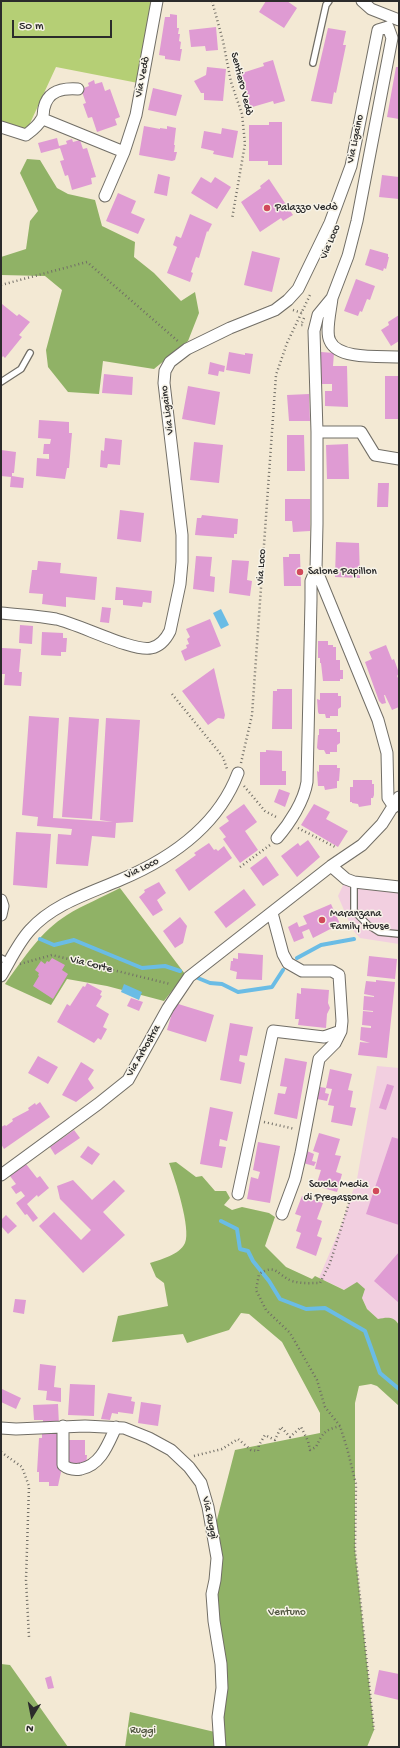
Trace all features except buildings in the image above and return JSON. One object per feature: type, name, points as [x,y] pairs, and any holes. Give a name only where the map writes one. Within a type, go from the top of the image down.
[{"type":"street","name":"Via Vedò","points":[[105,196],[124,152],[136,115],[157,1]]},
{"type":"street","points":[[362,1],[398,16],[388,27]]},
{"type":"street","name":"Via Ligaino","points":[[1,613],[56,619],[77,625],[138,648],[150,648],[166,640],[170,631],[180,584],[182,542],[164,383],[165,371],[170,362],[187,349],[230,328],[275,310],[288,300],[298,289],[330,223],[348,173],[371,71],[378,30],[388,27]]},
{"type":"street","name":"Via Loco","points":[[388,27],[392,38],[357,220],[348,256],[332,298],[328,332],[329,341],[335,348],[347,354],[399,357]]},
{"type":"street","points":[[1,127],[26,135],[35,128],[42,119],[44,106],[52,94],[57,90],[67,88],[78,89]]},
{"type":"street","points":[[42,119],[124,152]]},
{"type":"street","name":"Via Loco","points":[[277,838],[288,824],[304,792],[307,782],[311,581],[316,569],[317,432],[314,331],[318,315],[332,298]]},
{"type":"street","points":[[317,432],[361,432],[375,455],[399,459]]},
{"type":"street","name":"Via Loco","points":[[316,569],[378,720],[387,753],[388,798],[394,807]]},
{"type":"street","name":"Via Loco","points":[[1,976],[5,960],[30,930],[52,913],[82,894],[119,880],[155,863],[194,835],[218,808],[237,775]]},
{"type":"street","name":"Via Arbostra","points":[[1,1175],[98,1104],[128,1080],[168,1008],[189,976],[331,866],[350,855],[375,833],[394,807],[399,797]]},
{"type":"street","points":[[331,866],[346,879],[354,882],[399,887]]},
{"type":"street","points":[[1,900],[3,906],[1,915]]},
{"type":"street","points":[[272,912],[283,954],[288,963],[302,971],[332,971],[339,975],[342,1021],[341,1032],[335,1042],[319,1059],[306,1131],[295,1179],[282,1214]]},
{"type":"street","points":[[238,1194],[273,1031],[324,1037],[341,1032]]},
{"type":"street","points":[[63,1426],[63,1465],[71,1469],[78,1470],[88,1468],[97,1461],[116,1427]]},
{"type":"street","name":"Via Ruggì","points":[[1,1428],[16,1429],[63,1426],[124,1428],[149,1438],[171,1450],[182,1458],[200,1483],[208,1507],[217,1558],[212,1594],[214,1621],[221,1664],[222,1688],[218,1717],[220,1747]]},
{"type":"lane","points":[[313,63],[326,5],[329,1]]},
{"type":"lane","points":[[1,382],[22,369],[30,353]]},
{"type":"lane","points":[[354,882],[354,911],[368,925],[379,932],[399,934]]},
{"type":"path","name":"Sentiero Vedò","points":[[212,1],[232,82],[242,114],[245,144],[232,220]]},
{"type":"path","points":[[1,285],[87,262],[187,349]]},
{"type":"path","name":"Via Loco","points":[[237,775],[245,750],[252,715],[276,375],[287,343],[302,313],[312,288]]},
{"type":"path","points":[[288,300],[294,305],[293,311],[306,315],[301,324],[315,326]]},
{"type":"path","points":[[172,694],[223,757]]},
{"type":"path","points":[[237,775],[265,811],[350,855]]},
{"type":"path","points":[[240,867],[277,838]]},
{"type":"path","name":"Via Corte","points":[[5,960],[22,965],[52,955],[182,987]]},
{"type":"path","points":[[254,1119],[306,1131]]},
{"type":"path","points":[[349,1203],[330,1263],[320,1284],[292,1280],[271,1269],[266,1269],[259,1274],[256,1290],[266,1310],[290,1333],[317,1380],[325,1407],[340,1426],[356,1484],[355,1550],[374,1730]]},
{"type":"path","points":[[182,1458],[222,1449],[238,1439],[251,1450],[258,1451],[259,1445],[265,1435],[275,1440],[281,1427],[290,1437],[301,1427],[308,1441],[310,1450],[316,1447],[321,1436],[326,1430],[340,1426]]},
{"type":"path","points":[[1,1452],[22,1467],[29,1486],[26,1580],[29,1637]]},
{"type":"shaded area","points":[[346,879],[399,887],[399,944],[360,938],[352,929],[338,896]]},
{"type":"shaded area","name":"Scuola Media di Pregassona","points":[[377,1066],[399,1068],[399,1325],[397,1321],[378,1319],[367,1309],[362,1298],[319,1278],[341,1226],[357,1179]]},
{"type":"green space","points":[[1,1],[152,1],[138,83],[56,67],[26,132],[1,124]]},
{"type":"green space","points":[[27,159],[40,160],[57,188],[68,194],[95,200],[102,226],[135,242],[134,257],[154,273],[181,301],[195,292],[199,313],[188,341],[154,369],[103,361],[99,394],[68,392],[48,367],[46,350],[62,290],[45,276],[1,275],[1,257],[26,249],[30,221],[38,211],[20,173]]},
{"type":"green space","points":[[120,888],[185,974],[164,1001],[107,986],[67,979],[51,1005],[5,984],[33,946],[49,929],[67,915]]},
{"type":"green space","points":[[176,1162],[196,1177],[202,1176],[215,1191],[226,1191],[230,1198],[224,1205],[232,1210],[242,1207],[269,1213],[275,1217],[265,1246],[286,1267],[312,1279],[315,1276],[344,1290],[357,1282],[365,1289],[362,1298],[367,1309],[378,1319],[390,1318],[395,1320],[399,1325],[399,1406],[377,1386],[371,1384],[359,1386],[355,1403],[355,1550],[374,1730],[367,1747],[125,1747],[130,1712],[219,1733],[213,1535],[235,1450],[320,1433],[320,1413],[282,1342],[249,1314],[241,1313],[229,1330],[187,1343],[183,1334],[112,1342],[118,1316],[168,1306],[164,1283],[156,1277],[150,1263],[174,1254],[179,1251],[185,1243],[186,1226],[184,1215],[169,1163]]},
{"type":"green space","points":[[1,1664],[10,1665],[68,1747],[1,1747]]},
{"type":"water","points":[[221,609],[229,625],[221,629],[213,613]]},
{"type":"water","points":[[124,984],[142,992],[139,1000],[121,992]]},
{"type":"waterway","points":[[40,939],[54,945],[74,940],[142,968],[165,966],[180,971]]},
{"type":"waterway","points":[[297,958],[321,945],[354,939]]},
{"type":"waterway","points":[[193,976],[210,983],[222,984],[238,992],[272,987],[283,970]]},
{"type":"waterway","points":[[221,1221],[237,1229],[240,1249],[248,1251],[253,1261],[269,1281],[280,1299],[306,1309],[325,1308],[365,1331],[380,1373],[399,1389]]},
{"type":"place","name":"Palazzo Vedò","points":[[267,208]]},
{"type":"place","name":"Salone Papillon","points":[[300,572]]},
{"type":"place","name":"Maranzana Family House","points":[[322,920]]},
{"type":"place","name":"Scuola Media di Pregassona","points":[[376,1191]]},
{"type":"park label","name":"Ventuno","points":[[287,1613]]},
{"type":"park label","name":"Ruggi","points":[[143,1731]]}]
